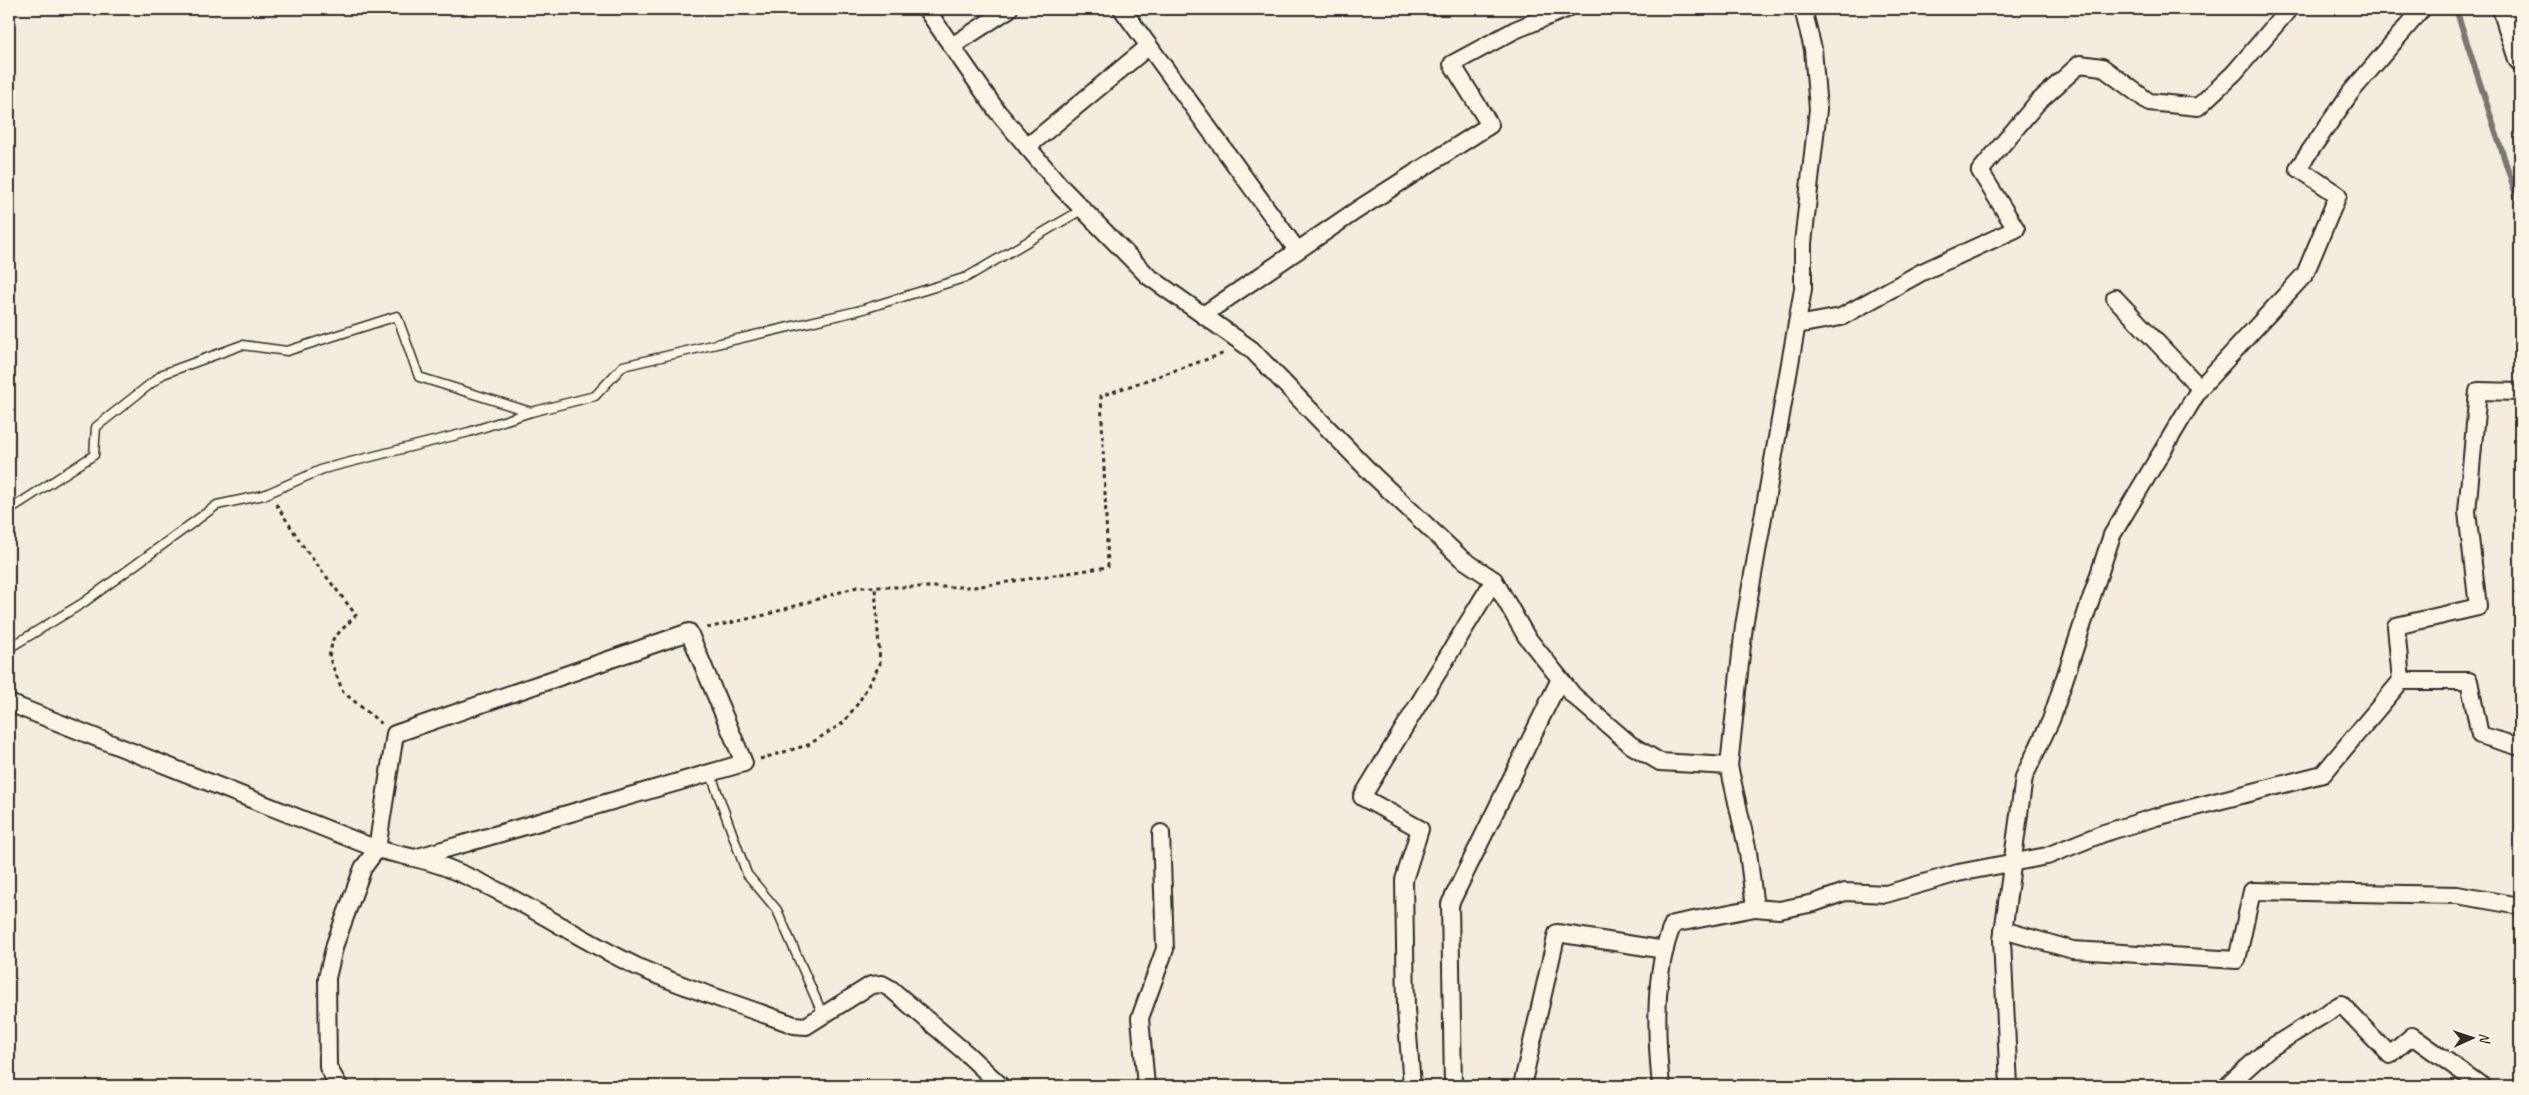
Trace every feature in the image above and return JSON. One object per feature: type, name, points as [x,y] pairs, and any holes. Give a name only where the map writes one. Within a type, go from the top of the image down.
[{"type":"main road","points":[[2504,9],[2520,59]]},
{"type":"street","points":[[926,9],[997,111],[1083,209],[1148,276],[1246,346],[1461,558],[1494,580],[1526,636],[1573,695],[1631,745],[1660,762],[1729,766]]},
{"type":"street","points":[[952,46],[1009,9]]},
{"type":"street","points":[[1122,9],[1297,250]]},
{"type":"street","points":[[1203,315],[1297,250],[1490,125],[1452,64],[1515,30],[1566,9]]},
{"type":"street","points":[[1755,908],[1748,852],[1729,766],[1746,617],[1803,289],[1803,243],[1818,109],[1813,49],[1803,9]]},
{"type":"street","points":[[1797,325],[1841,317],[1922,272],[2016,229],[1980,171],[2037,103],[2080,64],[2102,66],[2149,102],[2198,107],[2234,73],[2289,9]]},
{"type":"street","points":[[2009,1086],[2003,930],[2014,862],[2024,777],[2051,720],[2112,535],[2200,388],[2305,274],[2338,195],[2298,168],[2351,92],[2422,9]]},
{"type":"street","points":[[1027,147],[1149,46]]},
{"type":"street","points":[[2115,298],[2200,388]]},
{"type":"street","points":[[1661,1086],[1656,1040],[1657,1001],[1665,950],[1673,924],[1755,908],[1779,910],[1814,903],[1845,892],[1886,894],[1958,873],[2047,856],[2104,833],[2156,817],[2323,774],[2401,681],[2396,626],[2478,607],[2467,512],[2478,391],[2520,392]]},
{"type":"street","points":[[1412,1086],[1406,1009],[1404,880],[1420,829],[1362,797],[1494,580]]},
{"type":"street","points":[[339,1086],[328,1067],[327,978],[335,944],[362,868],[378,849],[395,734],[689,632],[744,763],[418,857]]},
{"type":"street","points":[[1453,1086],[1450,904],[1560,679]]},
{"type":"street","points":[[2401,681],[2469,681],[2480,735],[2520,746]]},
{"type":"street","points":[[9,703],[378,849],[400,856],[418,857],[478,881],[638,966],[794,1025],[806,1026],[871,985],[882,984],[891,989],[966,1053],[1001,1086]]},
{"type":"street","points":[[1146,1086],[1140,1018],[1165,949],[1161,833]]},
{"type":"street","points":[[2003,930],[2073,950],[2237,960],[2252,891],[2457,895],[2520,906]]},
{"type":"street","points":[[1522,1086],[1557,932],[1665,950]]},
{"type":"street","points":[[2227,1086],[2267,1050],[2341,1004],[2390,1055],[2412,1036],[2482,1086]]},
{"type":"lane","points":[[9,648],[83,603],[217,506],[269,493],[323,469],[468,432],[531,412],[595,396],[623,366],[857,311],[967,277],[1083,209]]},
{"type":"lane","points":[[9,510],[94,455],[96,427],[163,374],[242,345],[287,351],[397,316],[418,377],[531,412]]},
{"type":"lane","points":[[710,772],[747,874],[777,910],[823,1015]]},
{"type":"path","points":[[689,632],[765,615],[858,587],[974,587],[1108,567],[1101,396],[1246,346]]},
{"type":"path","points":[[269,493],[305,549],[356,616],[333,639],[329,657],[343,692],[395,734]]},
{"type":"path","points":[[744,763],[808,746],[843,723],[860,702],[880,664],[875,587]]},
{"type":"waterway","points":[[2456,9],[2520,207]]}]
